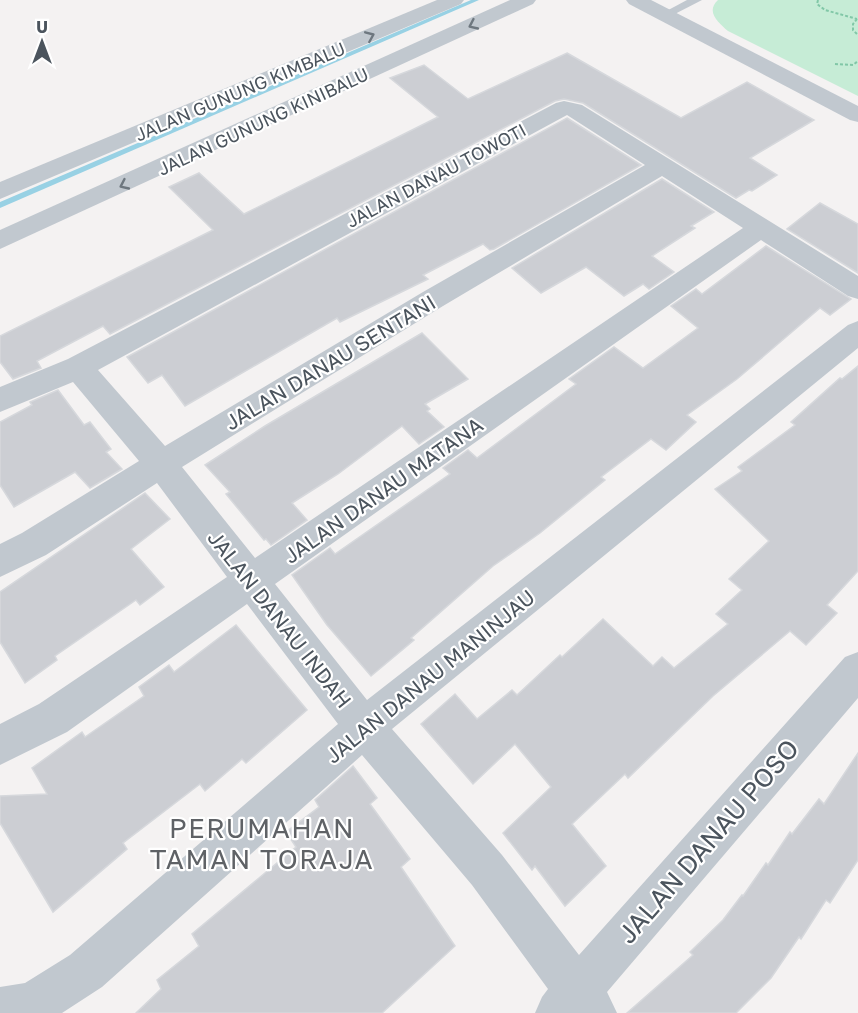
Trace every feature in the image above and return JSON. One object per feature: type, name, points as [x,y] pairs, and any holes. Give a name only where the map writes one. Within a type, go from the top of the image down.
[{"type":"street","name":"JALAN GUNUNG KIMBALU","points":[[0,191],[454,0]]},
{"type":"street","name":"JALAN GUNUNG KINIBALU","points":[[0,240],[526,0]]},
{"type":"street","points":[[636,0],[858,116]]},
{"type":"street","name":"JALAN DANAU TOWOTI","points":[[0,400],[78,367],[561,109],[574,110],[858,289]]},
{"type":"street","name":"JALAN DANAU SENTANI","points":[[0,561],[34,544],[433,299],[662,166]]},
{"type":"street","name":"JALAN DANAU MATANA","points":[[0,745],[52,718],[761,228]]},
{"type":"street","name":"JALAN DANAU MANINJAU","points":[[0,1010],[9,1010],[40,1001],[86,971],[364,727],[858,332]]},
{"type":"street","name":"JALAN DANAU INDAH","points":[[78,367],[161,464],[364,727],[487,870],[576,1006]]},
{"type":"street","name":"JALAN DANAU POSO","points":[[576,1006],[858,670]]},
{"type":"lane","points":[[665,15],[696,0]]},
{"type":"path","points":[[818,0],[817,4],[825,10],[858,19],[853,24],[853,30],[858,34]]},
{"type":"path","points":[[835,64],[852,65],[858,61]]},
{"type":"green space","points":[[718,0],[858,0],[858,96],[728,31],[717,21],[713,13],[714,4]]},
{"type":"building","points":[[567,53],[681,118],[747,82],[814,120],[750,158],[777,175],[736,198],[583,103],[564,99],[555,101],[110,334],[103,326],[37,361],[41,368],[13,379],[0,362],[0,336],[213,230],[169,187],[199,173],[244,214],[438,117],[390,78],[424,65],[468,99]]},
{"type":"building","points":[[567,118],[641,165],[494,249],[490,250],[483,244],[423,275],[428,279],[340,322],[337,318],[185,406],[162,375],[148,383],[127,357]]},
{"type":"building","points":[[662,179],[714,212],[691,226],[695,228],[652,256],[674,272],[649,289],[643,284],[624,296],[586,267],[541,293],[512,268]]},
{"type":"building","points":[[820,203],[858,224],[858,273],[787,229]]},
{"type":"building","points":[[766,246],[851,299],[830,315],[820,308],[737,379],[687,415],[696,422],[666,450],[651,439],[601,477],[605,480],[540,533],[493,566],[411,638],[414,640],[371,676],[327,625],[292,575],[330,548],[335,554],[450,474],[443,468],[468,450],[477,458],[576,384],[569,379],[614,347],[643,368],[698,328],[671,306],[696,289],[702,294]]},
{"type":"building","points":[[422,333],[468,379],[425,404],[430,409],[427,411],[444,427],[419,444],[402,426],[338,474],[292,503],[307,520],[271,545],[266,539],[264,540],[226,494],[230,492],[205,465],[265,426]]},
{"type":"building","points":[[858,366],[858,571],[827,605],[837,613],[806,645],[790,631],[713,696],[628,778],[625,774],[572,824],[606,866],[565,906],[535,866],[532,870],[503,833],[551,787],[515,744],[473,784],[421,724],[455,694],[477,719],[512,690],[517,695],[603,619],[653,666],[662,657],[674,668],[728,624],[716,614],[742,590],[729,579],[769,541],[715,489],[742,471],[738,467],[795,425],[791,422],[840,378],[842,379]]},
{"type":"building","points":[[58,390],[84,425],[90,422],[111,449],[106,452],[122,469],[90,488],[75,472],[14,507],[0,485],[0,422],[32,405],[30,402]]},
{"type":"building","points":[[145,493],[170,519],[131,549],[164,587],[140,605],[136,600],[55,656],[57,660],[25,683],[0,642],[0,592]]},
{"type":"building","points":[[236,625],[307,710],[246,763],[242,759],[205,791],[200,784],[123,843],[127,849],[53,912],[0,823],[0,796],[47,794],[32,768],[82,732],[85,737],[144,696],[139,687],[169,665],[174,672]]},
{"type":"building","points":[[858,753],[858,860],[830,903],[826,900],[801,939],[799,937],[771,978],[736,1013],[627,1013],[693,955],[690,952],[723,920],[743,896],[766,863],[768,865],[790,832],[792,834],[819,799],[824,804]]},
{"type":"building","points":[[353,766],[377,798],[370,804],[410,859],[401,867],[455,946],[382,1013],[136,1013],[161,989],[157,980],[199,946],[192,934],[296,847],[286,832],[319,807],[315,800]]},
{"type":"waterway","points":[[0,205],[476,0]]},
{"type":"district","name":"PERUMAHAN TAMAN TORAJA","points":[[262,844]]}]
